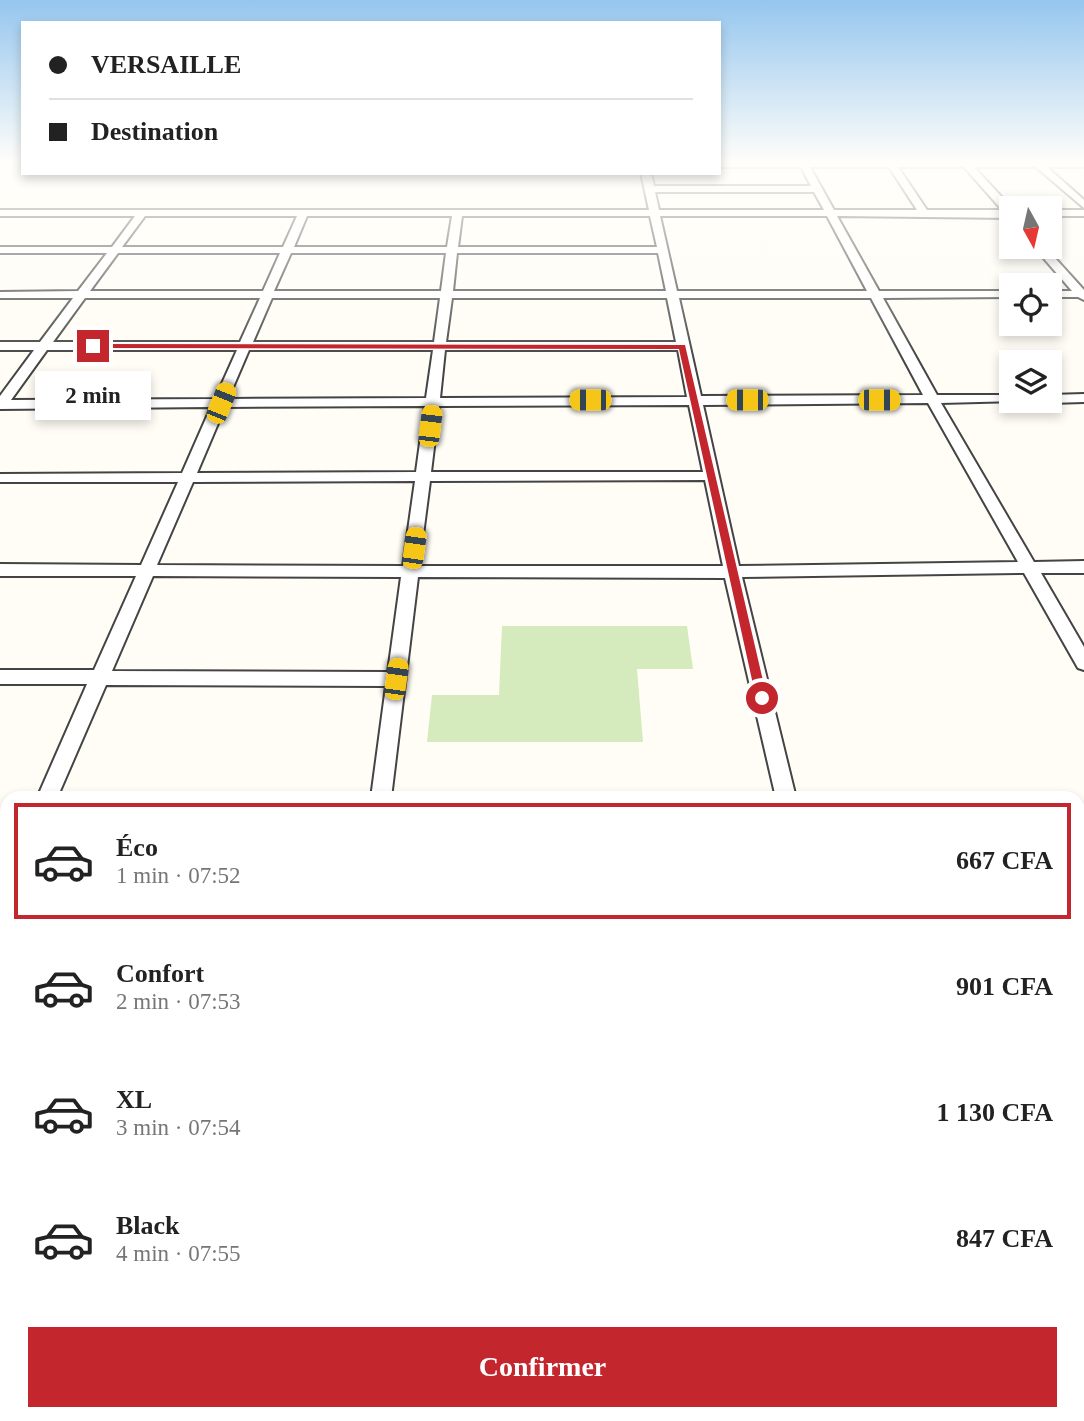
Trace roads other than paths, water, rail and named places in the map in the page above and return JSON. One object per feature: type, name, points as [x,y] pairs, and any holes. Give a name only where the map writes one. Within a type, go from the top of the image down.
[{"type":"street","points":[[0,405],[130,228]]},
{"type":"street","points":[[50,791],[296,228]]},
{"type":"street","points":[[382,791],[455,228]]},
{"type":"street","points":[[657,228],[732,572],[784,791]]},
{"type":"street","points":[[838,228],[932,400],[1084,663]]},
{"type":"street","points":[[0,250],[662,250]]},
{"type":"street","points":[[1050,259],[1083,295]]},
{"type":"street","points":[[1062,294],[1083,295]]},
{"type":"street","points":[[0,295],[999,295]]},
{"type":"street","points":[[0,346],[683,346]]},
{"type":"street","points":[[1062,399],[1084,398]]},
{"type":"street","points":[[0,405],[433,400],[999,399]]},
{"type":"street","points":[[0,478],[711,476]]},
{"type":"street","points":[[0,570],[732,572],[1084,566]]},
{"type":"street","points":[[0,677],[396,679]]}]
